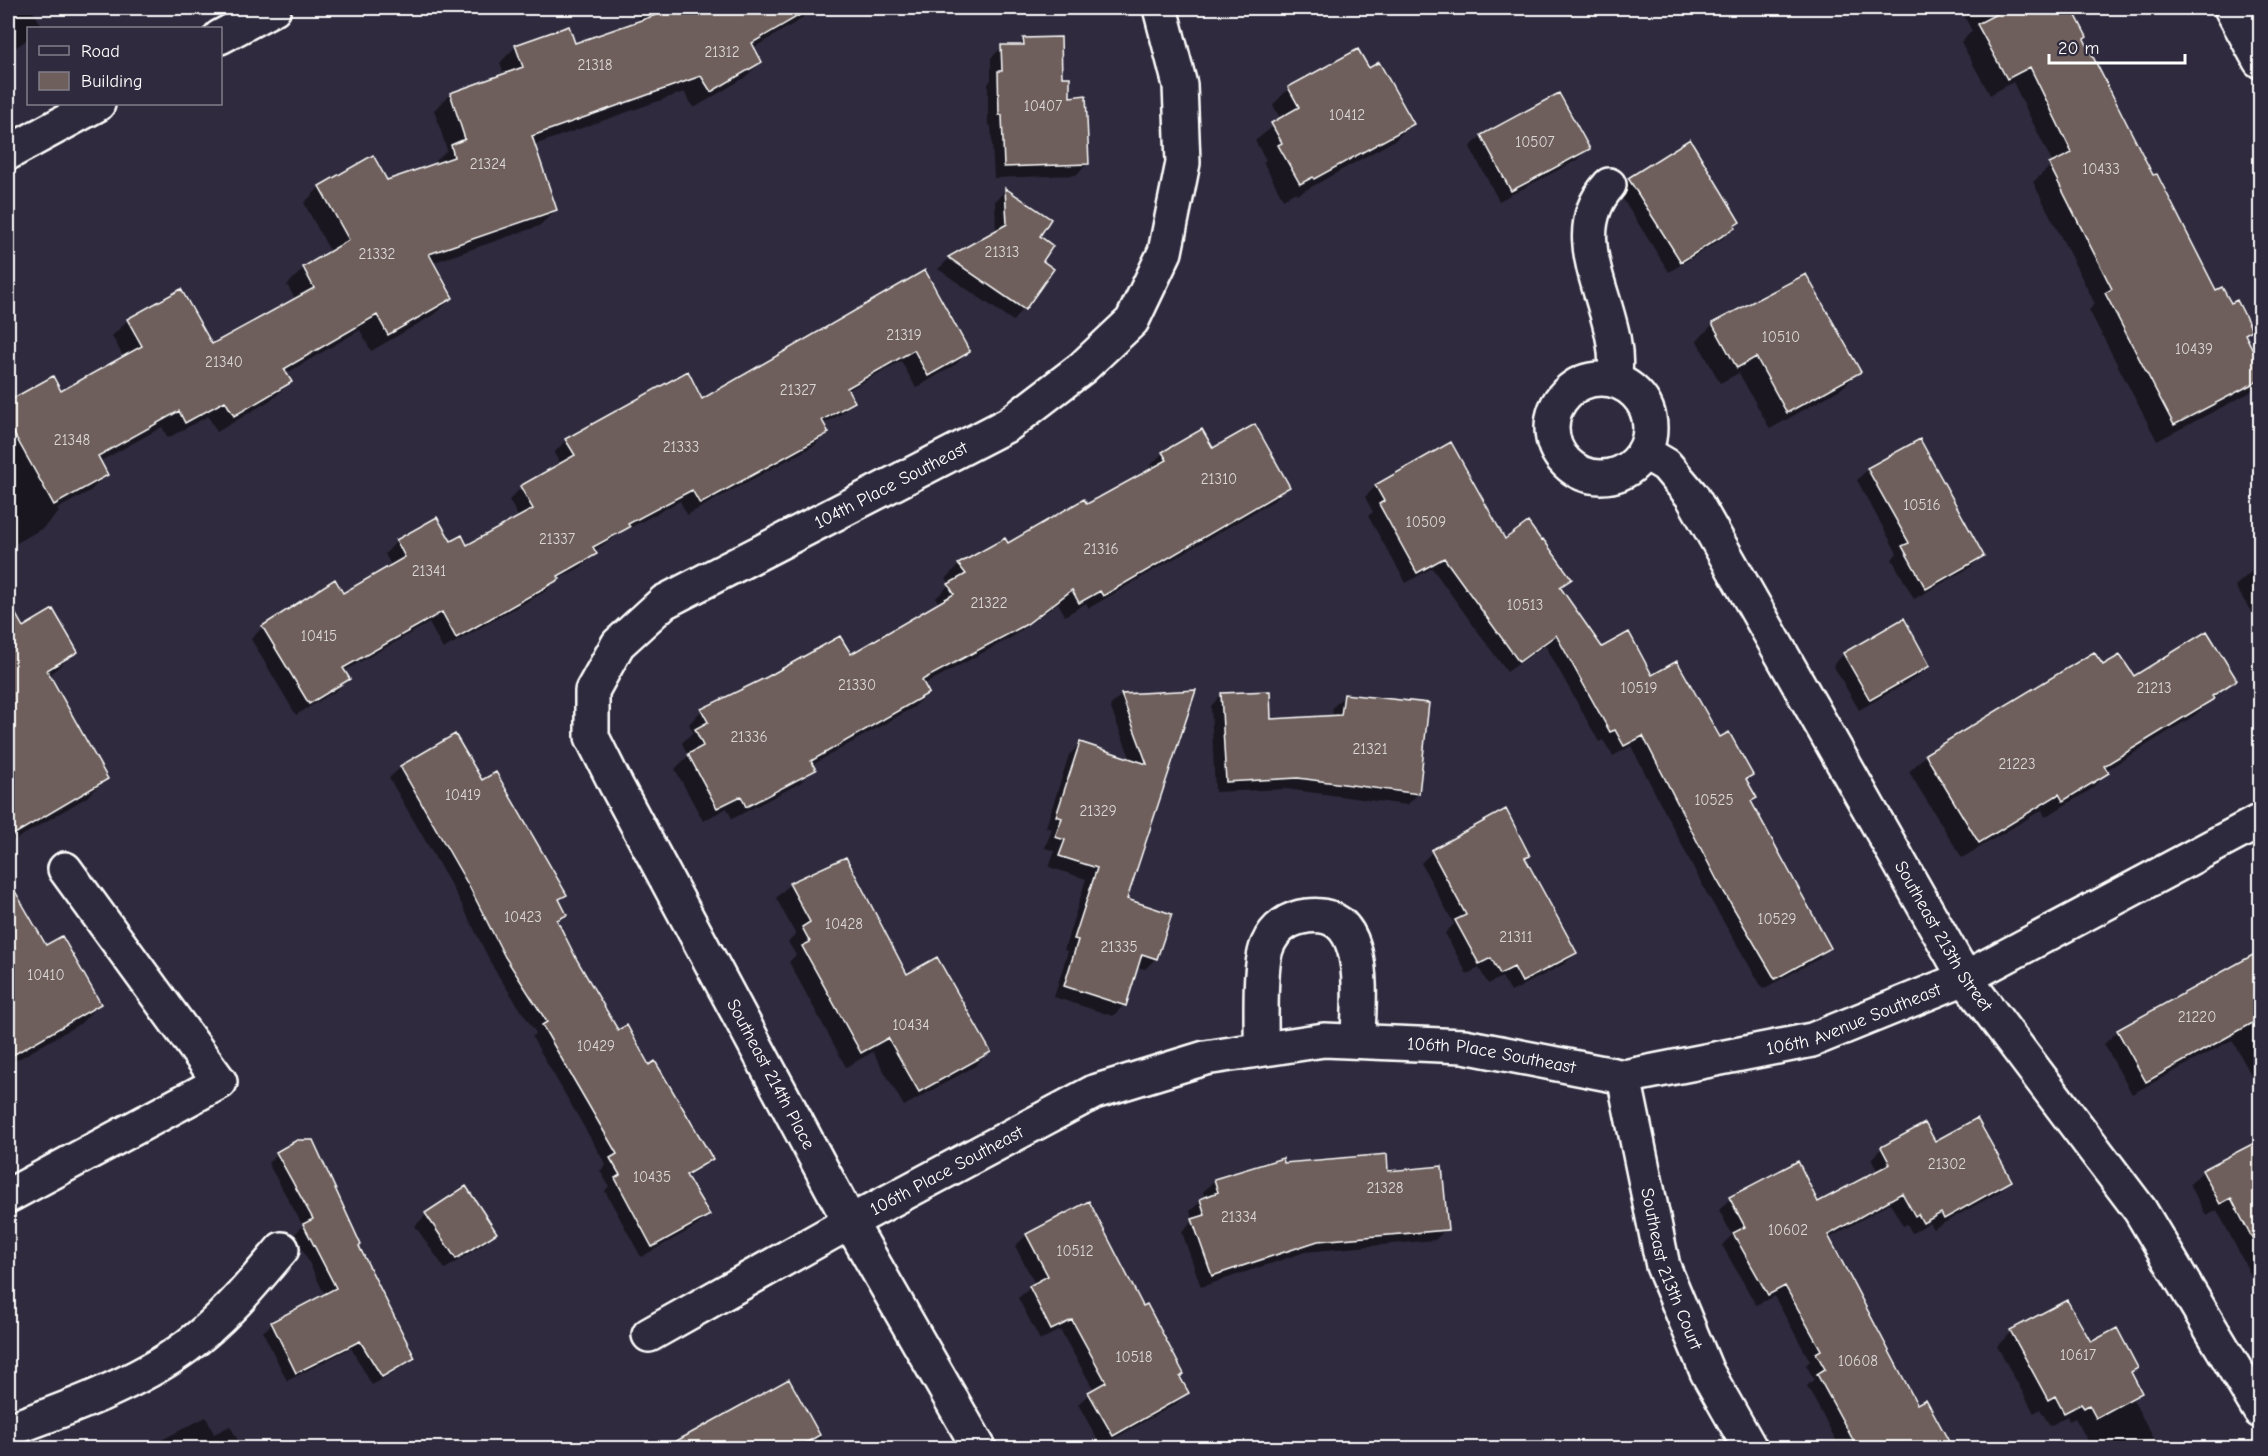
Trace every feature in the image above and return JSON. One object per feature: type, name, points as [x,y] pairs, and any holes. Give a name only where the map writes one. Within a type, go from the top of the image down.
[{"type":"street","points":[[222,36],[274,8]]},
{"type":"street","name":"104th Place Southeast","points":[[592,691],[618,644],[664,602],[1009,424],[1082,368],[1132,321],[1165,252],[1183,163],[1180,85],[1160,8]]},
{"type":"street","points":[[2231,8],[2260,61]]},
{"type":"street","points":[[8,153],[96,105]]},
{"type":"street","points":[[1609,185],[1597,198],[1590,216],[1589,242],[1596,281],[1615,344],[1617,361],[1614,380]]},
{"type":"street","points":[[1597,378],[1614,380],[1627,386],[1639,396],[1647,408],[1650,423],[1644,452],[1634,465],[1619,474],[1603,477],[1586,475],[1571,467],[1559,454],[1552,439],[1554,414],[1567,392],[1580,382],[1597,378]]},
{"type":"street","name":"Southeast 213th Street","points":[[1644,452],[1666,465],[1692,496],[1965,978],[2140,1210],[2260,1411]]},
{"type":"street","name":"Southeast 214th Place","points":[[592,691],[592,737],[850,1222],[979,1449]]},
{"type":"street","name":"106th Avenue Southeast","points":[[1624,1077],[1812,1040],[1965,978],[2260,821]]},
{"type":"street","points":[[8,1196],[220,1082],[65,869]]},
{"type":"street","points":[[1261,1049],[1267,946],[1276,930],[1291,920],[1308,915],[1326,918],[1343,927],[1354,942],[1358,960],[1358,1041]]},
{"type":"street","name":"106th Place Southeast","points":[[649,1335],[850,1222],[1094,1092],[1205,1058],[1324,1040],[1358,1041],[1464,1046],[1624,1077]]},
{"type":"street","name":"Southeast 213th Court","points":[[1624,1077],[1664,1266],[1707,1372],[1750,1449]]},
{"type":"street","points":[[8,1430],[146,1372],[186,1347],[239,1299],[282,1249]]},
{"type":"building","points":[[676,8],[812,8],[752,43],[762,62],[711,92],[701,76],[532,136],[557,210],[429,254],[453,298],[388,335],[377,315],[284,369],[292,382],[234,416],[225,401],[185,423],[179,411],[98,456],[108,475],[54,505],[8,423],[8,401],[53,376],[61,391],[142,346],[127,319],[181,289],[212,344],[314,288],[303,267],[349,240],[319,186],[373,155],[387,180],[454,157],[451,145],[465,139],[450,93],[523,67],[515,45],[569,26],[575,43]]},
{"type":"building","points":[[2008,8],[2072,8],[2087,37],[2084,39],[2153,175],[2157,174],[2216,290],[2222,287],[2231,303],[2237,300],[2252,330],[2245,334],[2260,364],[2260,380],[2174,425],[2105,293],[2112,289],[2049,164],[2072,153],[2030,67],[2007,79],[1977,24]]},
{"type":"building","points":[[1061,37],[1062,77],[1070,77],[1070,97],[1086,95],[1089,164],[1004,167],[1002,115],[999,115],[998,71],[1002,71],[1001,45],[1024,45],[1023,38]]},
{"type":"building","points":[[1358,49],[1369,68],[1379,62],[1414,124],[1314,179],[1313,177],[1300,184],[1278,145],[1282,143],[1271,123],[1299,107],[1288,87]]},
{"type":"building","points":[[1559,93],[1590,149],[1511,191],[1481,135]]},
{"type":"building","points":[[1690,139],[1740,222],[1734,226],[1735,228],[1681,262],[1628,178]]},
{"type":"building","points":[[1005,188],[1051,219],[1040,236],[1053,246],[1043,261],[1054,269],[1025,310],[948,257],[1007,224]]},
{"type":"building","points":[[925,270],[970,352],[928,376],[914,350],[847,388],[855,402],[822,420],[829,433],[700,504],[692,490],[628,524],[630,527],[593,547],[597,554],[558,576],[560,579],[456,638],[442,612],[343,668],[350,679],[309,704],[262,626],[335,579],[343,593],[405,557],[396,540],[437,517],[451,541],[462,535],[467,545],[533,509],[520,486],[575,455],[565,439],[688,371],[702,399]]},
{"type":"building","points":[[1806,274],[1861,372],[1787,413],[1756,357],[1737,368],[1712,323]]},
{"type":"building","points":[[1255,424],[1290,487],[1103,596],[1100,591],[1079,603],[1072,590],[1027,624],[922,680],[929,693],[811,761],[816,770],[746,807],[741,796],[717,808],[688,754],[703,746],[695,729],[708,722],[701,709],[767,677],[840,636],[851,654],[954,594],[948,584],[966,574],[958,564],[1005,538],[1008,543],[1084,499],[1087,504],[1167,460],[1162,452],[1202,429],[1213,448]]},
{"type":"building","points":[[1920,439],[1984,556],[1926,589],[1902,546],[1909,543],[1867,468]]},
{"type":"building","points":[[1451,442],[1505,539],[1528,522],[1541,540],[1543,539],[1572,579],[1560,587],[1602,647],[1629,632],[1652,675],[1677,661],[1720,737],[1729,732],[1753,775],[1746,779],[1757,798],[1751,801],[1831,948],[1775,979],[1717,880],[1643,736],[1624,746],[1615,730],[1610,732],[1556,635],[1519,662],[1444,558],[1417,573],[1379,504],[1384,501],[1375,485]]},
{"type":"building","points":[[8,600],[23,627],[53,609],[78,652],[47,670],[108,779],[8,838]]},
{"type":"building","points":[[1904,618],[1930,666],[1870,700],[1843,653]]},
{"type":"building","points":[[2207,631],[2237,680],[2212,696],[2214,699],[2104,766],[2109,773],[2063,801],[2059,794],[1979,843],[1925,754],[2094,652],[2103,665],[2120,655],[2134,676]]},
{"type":"building","points":[[1196,690],[1127,899],[1172,914],[1157,959],[1142,954],[1126,1006],[1064,986],[1078,940],[1074,939],[1097,868],[1059,856],[1065,840],[1055,837],[1062,818],[1056,816],[1080,742],[1147,764],[1121,694]]},
{"type":"building","points":[[1270,691],[1271,719],[1341,715],[1344,694],[1429,703],[1419,794],[1298,778],[1226,782],[1221,693]]},
{"type":"building","points":[[455,734],[482,780],[496,772],[567,895],[559,899],[567,915],[557,920],[577,960],[618,1030],[627,1025],[649,1065],[655,1061],[713,1159],[686,1175],[710,1215],[652,1247],[615,1178],[620,1175],[610,1158],[617,1154],[542,1025],[547,1022],[505,957],[470,888],[400,766]]},
{"type":"building","points":[[1506,809],[1530,856],[1525,858],[1577,953],[1522,982],[1514,967],[1500,974],[1491,958],[1479,964],[1455,920],[1466,915],[1431,850]]},
{"type":"building","points":[[846,857],[907,974],[937,957],[991,1052],[919,1092],[888,1038],[861,1053],[802,946],[810,942],[802,927],[810,922],[789,883]]},
{"type":"building","points":[[8,879],[46,945],[62,936],[101,1004],[8,1058]]},
{"type":"building","points":[[2260,951],[2260,1019],[2146,1082],[2117,1030]]},
{"type":"building","points":[[1977,1118],[2012,1181],[1944,1219],[1941,1213],[1923,1223],[1918,1214],[1915,1216],[1902,1193],[1828,1235],[1917,1404],[1926,1399],[1953,1449],[1858,1449],[1817,1374],[1825,1369],[1816,1353],[1821,1350],[1785,1286],[1768,1295],[1733,1233],[1745,1227],[1729,1197],[1798,1161],[1818,1202],[1890,1164],[1881,1147],[1925,1123],[1935,1141]]},
{"type":"building","points":[[297,1140],[313,1140],[361,1245],[359,1246],[415,1358],[382,1377],[360,1341],[296,1373],[271,1322],[336,1288],[303,1224],[313,1219],[276,1152]]},
{"type":"building","points":[[2260,1140],[2260,1254],[2231,1198],[2220,1204],[2202,1170]]},
{"type":"building","points":[[1387,1154],[1388,1171],[1442,1166],[1448,1230],[1318,1241],[1212,1276],[1192,1219],[1205,1215],[1200,1199],[1218,1192],[1214,1179],[1283,1158],[1284,1163]]},
{"type":"building","points":[[466,1186],[497,1233],[456,1259],[425,1213]]},
{"type":"building","points":[[1089,1201],[1143,1306],[1147,1304],[1184,1374],[1180,1377],[1189,1393],[1113,1436],[1088,1392],[1106,1382],[1072,1320],[1051,1330],[1029,1286],[1048,1276],[1026,1234]]},
{"type":"building","points":[[2067,1300],[2091,1342],[2117,1328],[2138,1368],[2131,1372],[2142,1393],[2096,1418],[2089,1405],[2084,1408],[2081,1404],[2064,1413],[2055,1396],[2048,1400],[2010,1330]]},
{"type":"building","points":[[789,1379],[820,1435],[795,1449],[662,1449]]}]
